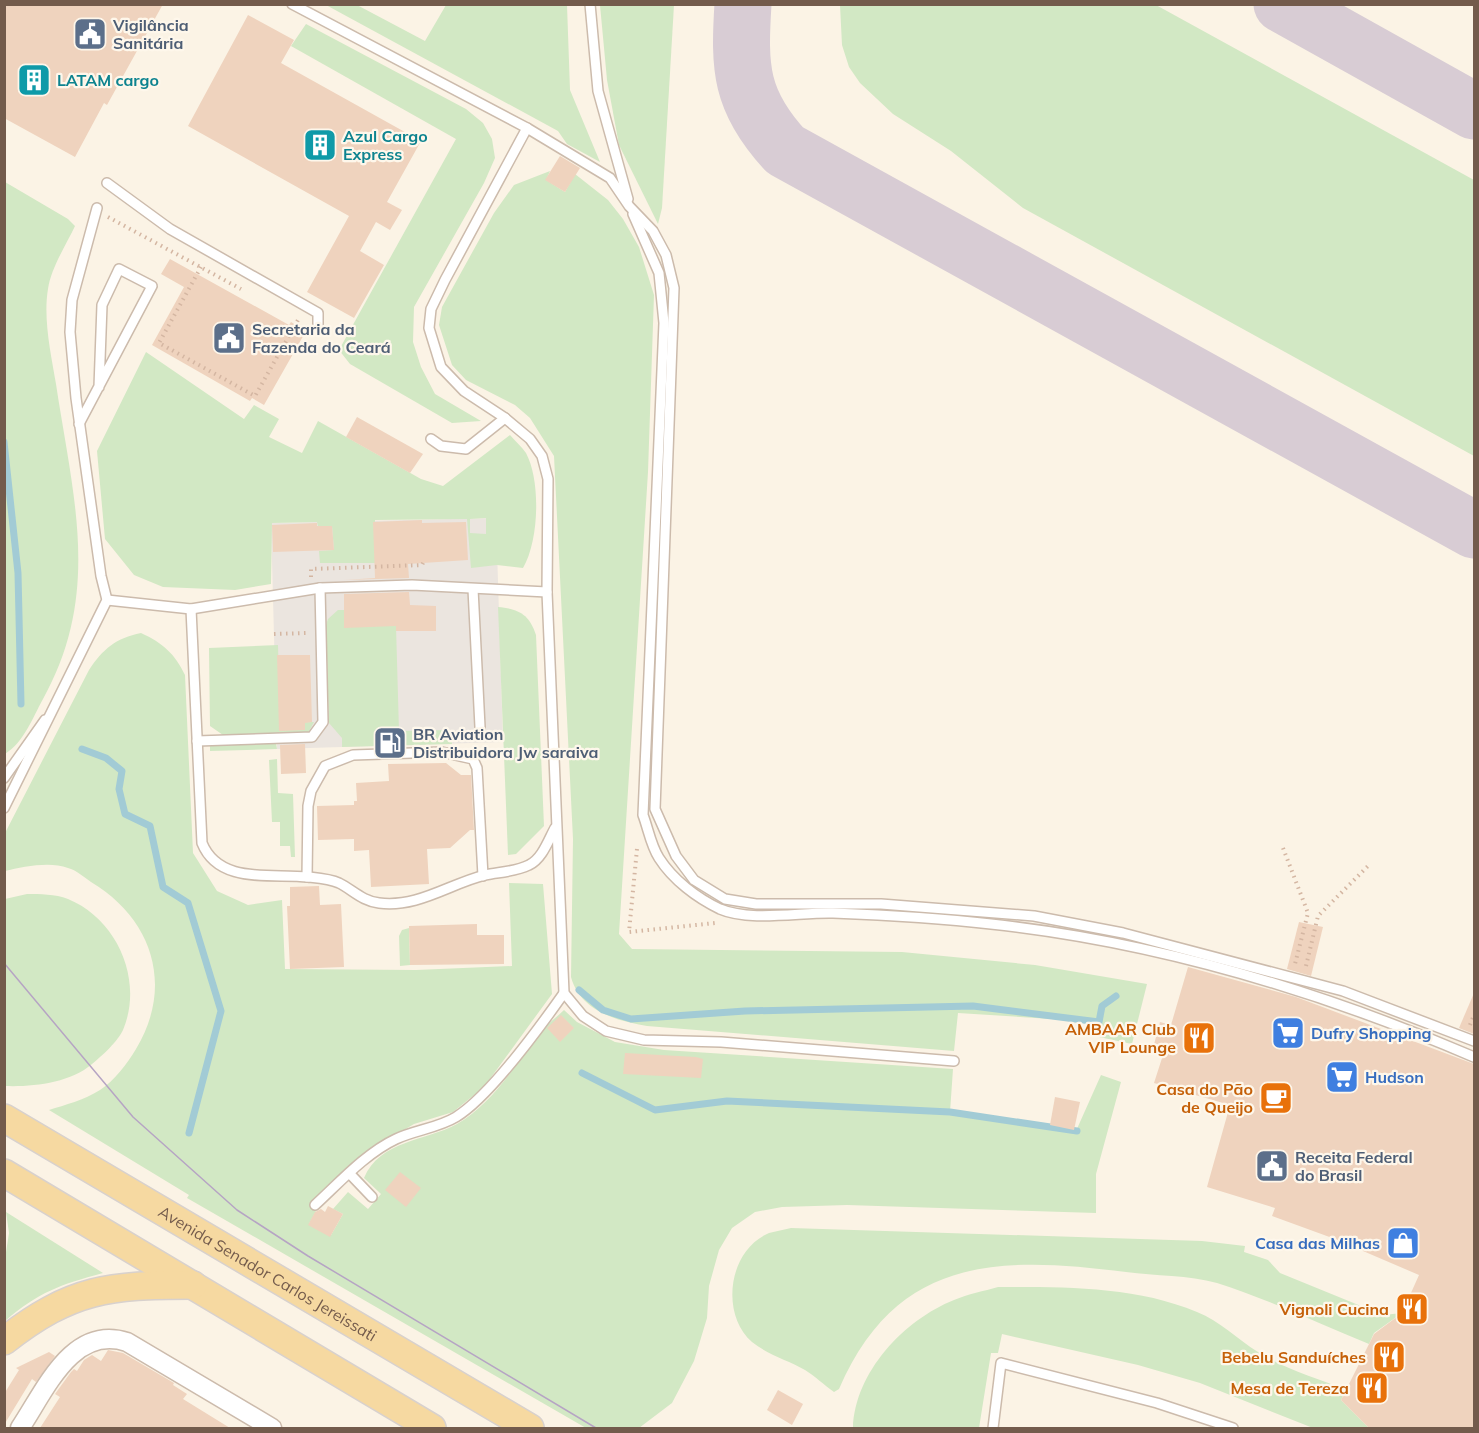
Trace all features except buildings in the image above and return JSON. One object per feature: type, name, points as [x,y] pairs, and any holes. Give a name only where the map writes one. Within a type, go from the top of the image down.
[{"type":"main road","name":"Avenida Senador Carlos Jereissati","points":[[4,1118],[530,1428]]},
{"type":"main road","points":[[4,1173],[432,1428]]},
{"type":"main road","points":[[4,1341],[44,1311],[70,1298],[130,1287],[193,1285]]},
{"type":"street","points":[[20,1428],[65,1362],[81,1346],[93,1340],[107,1338],[127,1342],[272,1428]]},
{"type":"lane","points":[[292,4],[527,128],[610,178],[629,206],[653,231],[666,255],[674,288],[655,809],[676,856],[694,879],[725,899],[756,904],[881,904],[1034,916],[1123,933],[1343,991],[1474,1041]]},
{"type":"lane","points":[[590,4],[598,91],[629,206],[659,273],[664,323],[652,548],[643,815],[658,857],[692,894],[723,910],[753,915],[832,913],[915,918],[992,924],[1099,939],[1205,963],[1301,990],[1376,1016],[1474,1057]]},
{"type":"lane","points":[[527,128],[445,280],[431,309],[429,328],[441,367],[464,391],[505,418],[530,439],[542,456],[548,479],[547,592],[564,993],[584,1016],[606,1031],[644,1040],[721,1042],[954,1061]]},
{"type":"lane","points":[[107,183],[170,229],[318,313],[318,329]]},
{"type":"lane","points":[[4,808],[61,699],[107,600],[100,576],[79,424],[70,332],[72,300],[97,208]]},
{"type":"lane","points":[[79,424],[99,387],[152,286],[119,269],[102,305],[99,387]]},
{"type":"lane","points":[[431,439],[441,446],[465,449],[505,418]]},
{"type":"lane","points":[[107,600],[191,609],[320,588],[412,585],[547,592]]},
{"type":"lane","points":[[197,741],[312,737],[323,722],[320,588]]},
{"type":"lane","points":[[473,589],[480,728]]},
{"type":"lane","points":[[191,609],[202,843],[206,852],[218,865],[240,874],[307,877],[336,882],[352,893],[380,904],[414,902],[483,876],[531,865],[541,855],[556,826]]},
{"type":"lane","points":[[4,777],[61,699]]},
{"type":"lane","points":[[307,877],[308,806],[312,790],[325,766],[352,755],[442,752],[473,759],[477,768],[483,876]]},
{"type":"lane","points":[[315,1205],[394,1140],[454,1118],[470,1107],[491,1086],[564,993]]},
{"type":"lane","points":[[350,1174],[372,1197]]},
{"type":"lane","points":[[993,1428],[1001,1363],[1157,1403],[1233,1428]]},
{"type":"path","points":[[93,221],[108,217],[249,294]]},
{"type":"path","points":[[201,267],[159,343],[255,396],[298,320],[288,315]]},
{"type":"path","points":[[644,850],[639,843],[629,932],[726,922]]},
{"type":"path","points":[[1283,848],[1308,913],[1305,926]]},
{"type":"path","points":[[1314,929],[1318,916],[1370,864]]},
{"type":"path","points":[[709,915],[717,920]]},
{"type":"shaded area","name":"BR Aviation Distribuidora Jw saraiva","points":[[496,518],[503,742],[277,749],[271,523]]},
{"type":"green space","points":[[326,5],[357,5],[425,41],[446,5],[567,5],[570,90],[600,162],[567,144],[558,131]]},
{"type":"green space","points":[[600,5],[674,5],[662,208],[658,224],[619,145],[607,80]]},
{"type":"green space","points":[[840,5],[1156,5],[1474,180],[1474,456],[1023,208],[951,151],[893,114],[860,83],[849,67],[842,45]]},
{"type":"green space","points":[[306,24],[466,109],[483,123],[492,139],[495,158],[484,183],[414,307],[413,342],[421,367],[435,394],[481,421],[452,423],[350,364],[339,350],[456,139],[291,46]]},
{"type":"green space","points":[[550,171],[546,180],[565,192],[575,174],[608,200],[623,219],[639,247],[654,295],[648,472],[619,934],[632,949],[902,952],[1035,965],[1147,984],[1132,1044],[1099,1037],[1098,1022],[958,1013],[954,1051],[647,1026],[624,1021],[601,1012],[582,998],[576,989],[571,977],[573,839],[554,456],[530,418],[515,405],[466,380],[452,365],[439,325],[442,307],[494,213],[514,185]]},
{"type":"green space","points":[[5,182],[68,219],[75,226],[52,273],[46,312],[75,505],[78,583],[72,621],[61,660],[27,730],[5,754]]},
{"type":"green space","points":[[146,352],[244,419],[254,405],[279,419],[269,437],[302,453],[318,421],[421,479],[443,486],[510,435],[526,453],[534,479],[536,511],[532,543],[523,568],[497,565],[471,568],[467,519],[375,520],[375,563],[320,563],[319,551],[334,550],[332,526],[318,526],[317,522],[272,523],[271,584],[235,590],[163,587],[134,575],[105,539],[97,451]],"holes":[[[486,518],[486,534],[470,533],[470,519]]]},
{"type":"green space","points":[[498,607],[512,609],[522,614],[530,622],[536,635],[544,826],[516,854],[508,855]]},
{"type":"green space","points":[[338,610],[349,610],[396,626],[399,731],[451,730],[452,744],[342,747],[342,738],[329,723],[326,625],[328,619]]},
{"type":"green space","points":[[141,633],[168,650],[185,675],[193,853],[217,891],[248,905],[282,900],[285,969],[416,970],[512,966],[509,883],[543,884],[552,994],[484,1087],[453,1112],[414,1124],[387,1140],[310,1204],[316,1211],[309,1224],[331,1235],[343,1214],[333,1209],[348,1192],[368,1209],[381,1194],[364,1178],[371,1165],[392,1149],[445,1130],[470,1115],[493,1094],[543,1029],[564,1010],[577,1022],[615,1042],[664,1050],[953,1069],[950,1112],[1076,1131],[1101,1075],[1121,1082],[1096,1174],[1096,1213],[847,1205],[782,1207],[755,1212],[732,1228],[719,1250],[709,1286],[707,1318],[694,1361],[672,1403],[639,1428],[586,1428],[187,1198],[189,1195],[49,1110],[100,1090],[120,1072],[136,1049],[148,1025],[154,1002],[155,978],[151,956],[143,934],[130,915],[112,897],[74,870],[61,866],[44,865],[5,871],[4,835],[89,670],[100,656],[117,641]]},
{"type":"green space","points":[[278,645],[280,723],[314,722],[308,733],[223,735],[210,726],[209,648]]},
{"type":"green space","points":[[276,743],[277,749],[210,751],[210,744]]},
{"type":"green space","points":[[277,759],[278,793],[293,794],[295,857],[291,857],[290,846],[280,846],[280,822],[272,822],[269,760]]},
{"type":"green space","points":[[27,894],[53,895],[68,899],[85,908],[100,921],[122,953],[128,972],[129,1011],[123,1030],[117,1039],[100,1057],[83,1070],[62,1080],[27,1086],[5,1086],[5,899]]},
{"type":"green space","points":[[409,928],[410,965],[400,966],[399,936],[402,930]]},
{"type":"green space","points":[[6,1212],[103,1273],[74,1281],[39,1296],[5,1321],[4,1265],[9,1233]]},
{"type":"green space","points":[[791,1228],[1202,1241],[1245,1246],[1244,1252],[1268,1260],[1280,1273],[1383,1315],[1402,1313],[1374,1333],[1369,1344],[1255,1296],[1206,1280],[1080,1267],[1036,1265],[995,1267],[957,1274],[922,1289],[891,1312],[863,1345],[839,1389],[834,1392],[805,1370],[752,1342],[742,1330],[735,1316],[733,1283],[737,1268],[745,1253],[755,1241],[769,1233]]},
{"type":"green space","points":[[998,1287],[1074,1288],[1124,1293],[1173,1303],[1197,1312],[1213,1320],[1268,1358],[1346,1390],[1341,1400],[1369,1428],[1313,1428],[1200,1383],[1138,1365],[1002,1334],[998,1353],[991,1353],[979,1428],[853,1428],[856,1407],[863,1387],[885,1350],[917,1321],[935,1309],[970,1294]]},
{"type":"waterway","points":[[4,442],[18,573],[21,704]]},
{"type":"waterway","points":[[82,749],[106,758],[122,771],[119,789],[125,814],[150,826],[163,887],[188,903],[221,1011],[189,1133]]},
{"type":"waterway","points":[[579,990],[603,1010],[631,1019],[745,1011],[973,1006],[1099,1022],[1102,1006],[1116,996]]},
{"type":"waterway","points":[[582,1073],[655,1110],[727,1101],[950,1112],[1077,1131]]},
{"type":"taxiway","points":[[743,4],[742,47],[746,83],[759,116],[785,150],[1474,530]]},
{"type":"taxiway","points":[[1282,4],[1474,111]]},
{"type":"tram line","points":[[4,963],[133,1117],[237,1210],[308,1256],[596,1428]]},
{"type":"place","name":"Vigilância Sanitária","points":[[90,34]]},
{"type":"place","name":"LATAM cargo","points":[[34,80]]},
{"type":"place","name":"Azul Cargo Express","points":[[320,145]]},
{"type":"place","name":"Secretaria da Fazenda do Ceará","points":[[229,338]]},
{"type":"place","name":"BR Aviation Distribuidora Jw saraiva","points":[[390,743]]},
{"type":"place","name":"Dufry Shopping","points":[[1288,1033]]},
{"type":"place","name":"AMBAAR Club VIP Lounge","points":[[1199,1038]]},
{"type":"place","name":"Hudson","points":[[1342,1077]]},
{"type":"place","name":"Casa do Pão de Queijo","points":[[1276,1098]]},
{"type":"place","name":"Receita Federal do Brasil","points":[[1272,1166]]},
{"type":"place","name":"Casa das Milhas","points":[[1403,1243]]},
{"type":"place","name":"Vignoli Cucina","points":[[1412,1309]]},
{"type":"place","name":"Bebelu Sanduíches","points":[[1389,1357]]},
{"type":"place","name":"Mesa de Tereza","points":[[1372,1388]]}]
